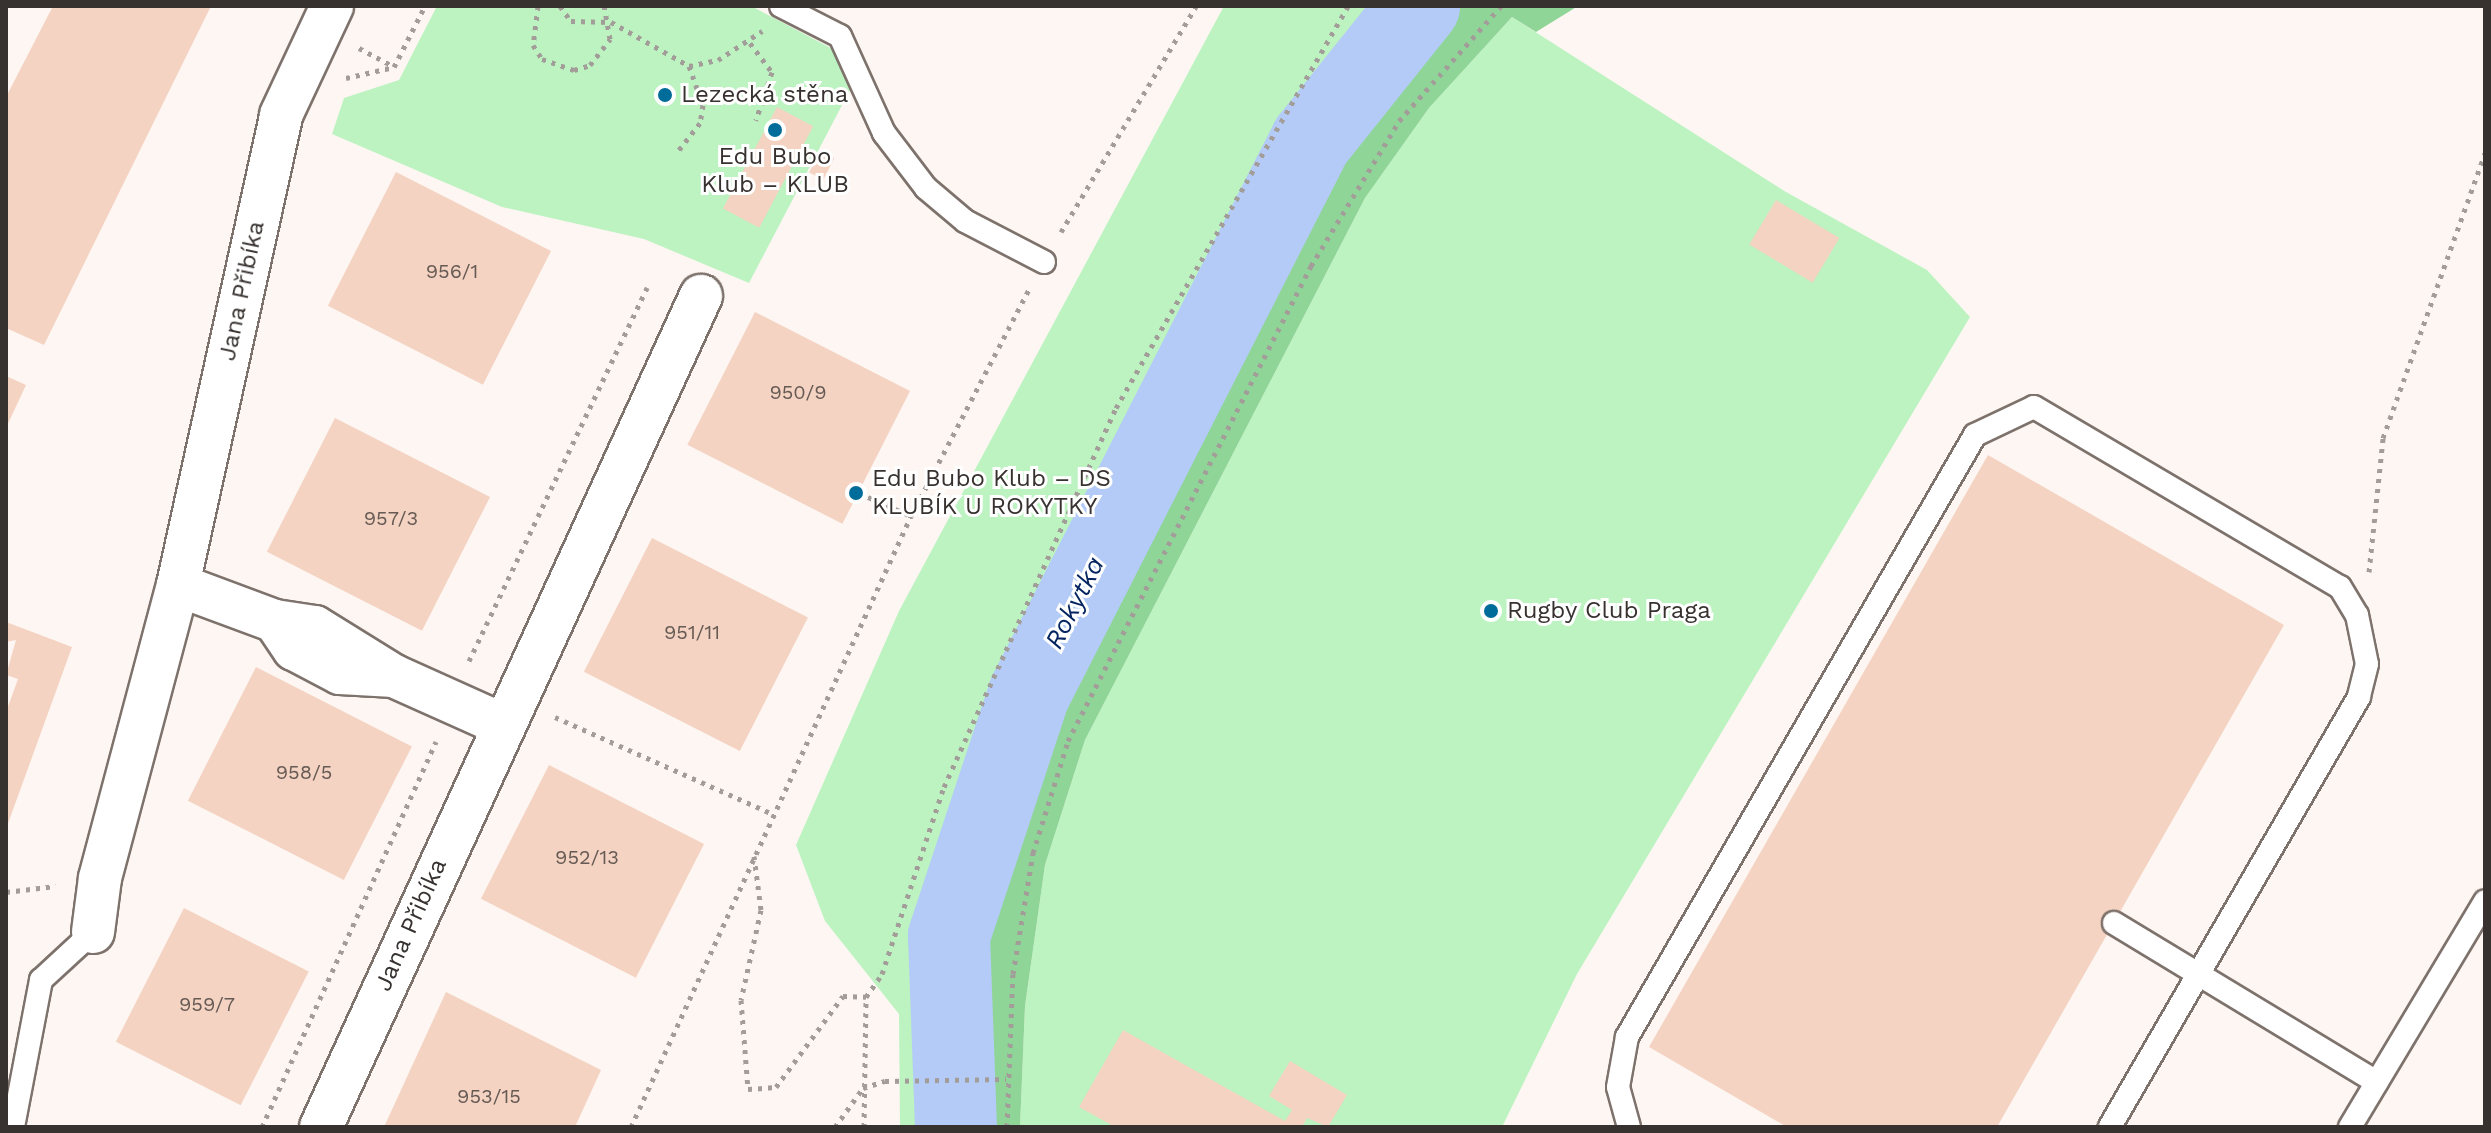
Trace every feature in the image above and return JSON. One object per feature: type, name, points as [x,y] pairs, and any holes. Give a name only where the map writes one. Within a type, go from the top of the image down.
[{"type":"street","name":"Jana Přibíka","points":[[93,932],[100,878],[178,585],[281,115],[332,6]]},
{"type":"street","name":"Jana Přibíka","points":[[321,1127],[507,711],[701,296]]},
{"type":"street","points":[[178,585],[275,621],[338,637],[394,676],[507,711]]},
{"type":"lane","points":[[783,7],[840,36],[884,133],[926,188],[995,239],[1044,262]]},
{"type":"lane","points":[[1629,1127],[1618,1087],[1627,1037],[1975,435],[2034,407],[2340,587],[2357,615],[2367,664],[2359,697],[2201,976],[2110,1127]]},
{"type":"lane","points":[[2350,1127],[2485,901]]},
{"type":"lane","points":[[2114,923],[2377,1082]]},
{"type":"lane","points":[[13,1127],[41,980],[93,932]]},
{"type":"path","points":[[337,91],[342,79],[394,67],[425,6]]},
{"type":"path","points":[[538,6],[533,45],[557,68],[596,60],[610,39],[611,22],[604,6]]},
{"type":"path","points":[[560,6],[571,21],[611,22],[689,66],[703,105],[700,123],[677,152]]},
{"type":"path","points":[[631,1127],[911,516],[1044,262],[1196,6]]},
{"type":"path","points":[[864,1127],[866,997],[882,974],[944,787],[1116,408],[1348,6]]},
{"type":"path","points":[[1007,1127],[1006,1079],[1033,853],[1068,741],[1311,266],[1399,121],[1501,6]]},
{"type":"path","points":[[689,66],[750,43],[783,7]]},
{"type":"path","points":[[750,43],[772,72],[756,120]]},
{"type":"path","points":[[2357,615],[2376,549],[2383,438],[2485,153]]},
{"type":"path","points":[[454,668],[476,658],[647,287]]},
{"type":"path","points":[[868,497],[911,516]]},
{"type":"path","points":[[507,711],[773,814]]},
{"type":"path","points":[[262,1127],[429,759],[438,736],[433,723]]},
{"type":"path","points":[[754,855],[761,910],[741,1000],[748,1089],[765,1093],[776,1087],[843,996],[866,997]]},
{"type":"path","points":[[835,1127],[863,1088],[885,1081],[1006,1079]]},
{"type":"green space","points":[[437,6],[751,6],[863,65],[749,283],[644,239],[502,207],[332,134],[344,98],[399,80]]},
{"type":"green space","points":[[1224,6],[1396,6],[1348,52],[917,928],[919,1127],[900,1127],[899,1014],[825,921],[796,845],[899,611]]},
{"type":"green space","points":[[1396,6],[1578,6],[1536,32],[1512,17],[1429,108],[1365,198],[1085,740],[1045,865],[1025,1006],[1020,1127],[921,1127],[917,928],[999,715],[1269,164],[1348,52]]},
{"type":"green space","points":[[1512,17],[1786,192],[1927,270],[1970,317],[1577,974],[1502,1127],[1020,1127],[1025,1006],[1045,865],[1085,740],[1365,198],[1429,108]]},
{"type":"building","points":[[53,6],[211,6],[44,345],[6,328],[6,97]]},
{"type":"building","points":[[777,107],[813,126],[759,228],[723,209]]},
{"type":"building","points":[[820,151],[834,158],[823,180],[809,172]]},
{"type":"building","points":[[396,172],[551,251],[483,385],[328,306]]},
{"type":"building","points":[[1776,200],[1839,238],[1813,283],[1749,245]]},
{"type":"building","points":[[755,312],[910,391],[842,524],[687,445]]},
{"type":"building","points":[[6,376],[26,385],[6,428]]},
{"type":"building","points":[[335,418],[490,497],[422,631],[267,552]]},
{"type":"building","points":[[1988,455],[2284,625],[1997,1127],[1787,1127],[1649,1047]]},
{"type":"building","points":[[652,538],[808,617],[740,751],[584,672]]},
{"type":"building","points":[[6,622],[72,647],[6,829],[6,712],[18,679],[6,675],[16,640],[6,642]]},
{"type":"building","points":[[256,667],[412,746],[344,880],[188,801]]},
{"type":"building","points":[[549,765],[704,844],[636,978],[481,899]]},
{"type":"building","points":[[184,908],[309,972],[241,1105],[116,1042]]},
{"type":"building","points":[[446,992],[601,1070],[575,1127],[384,1127]]},
{"type":"building","points":[[1123,1030],[1285,1121],[1292,1110],[1269,1096],[1290,1061],[1347,1095],[1328,1127],[1307,1118],[1302,1127],[1115,1127],[1079,1107]]},
{"type":"waterway","name":"Rokytka","points":[[956,1127],[949,936],[1029,694],[1311,141],[1419,6]]},
{"type":"place","name":"Lezecká stěna","points":[[665,95]]},
{"type":"place","name":"Edu Bubo Klub – KLUB","points":[[775,130]]},
{"type":"place","name":"Edu Bubo Klub – DS KLUBÍK U ROKYTKY","points":[[856,493]]},
{"type":"place","name":"Rugby Club Praga","points":[[1491,611]]}]
